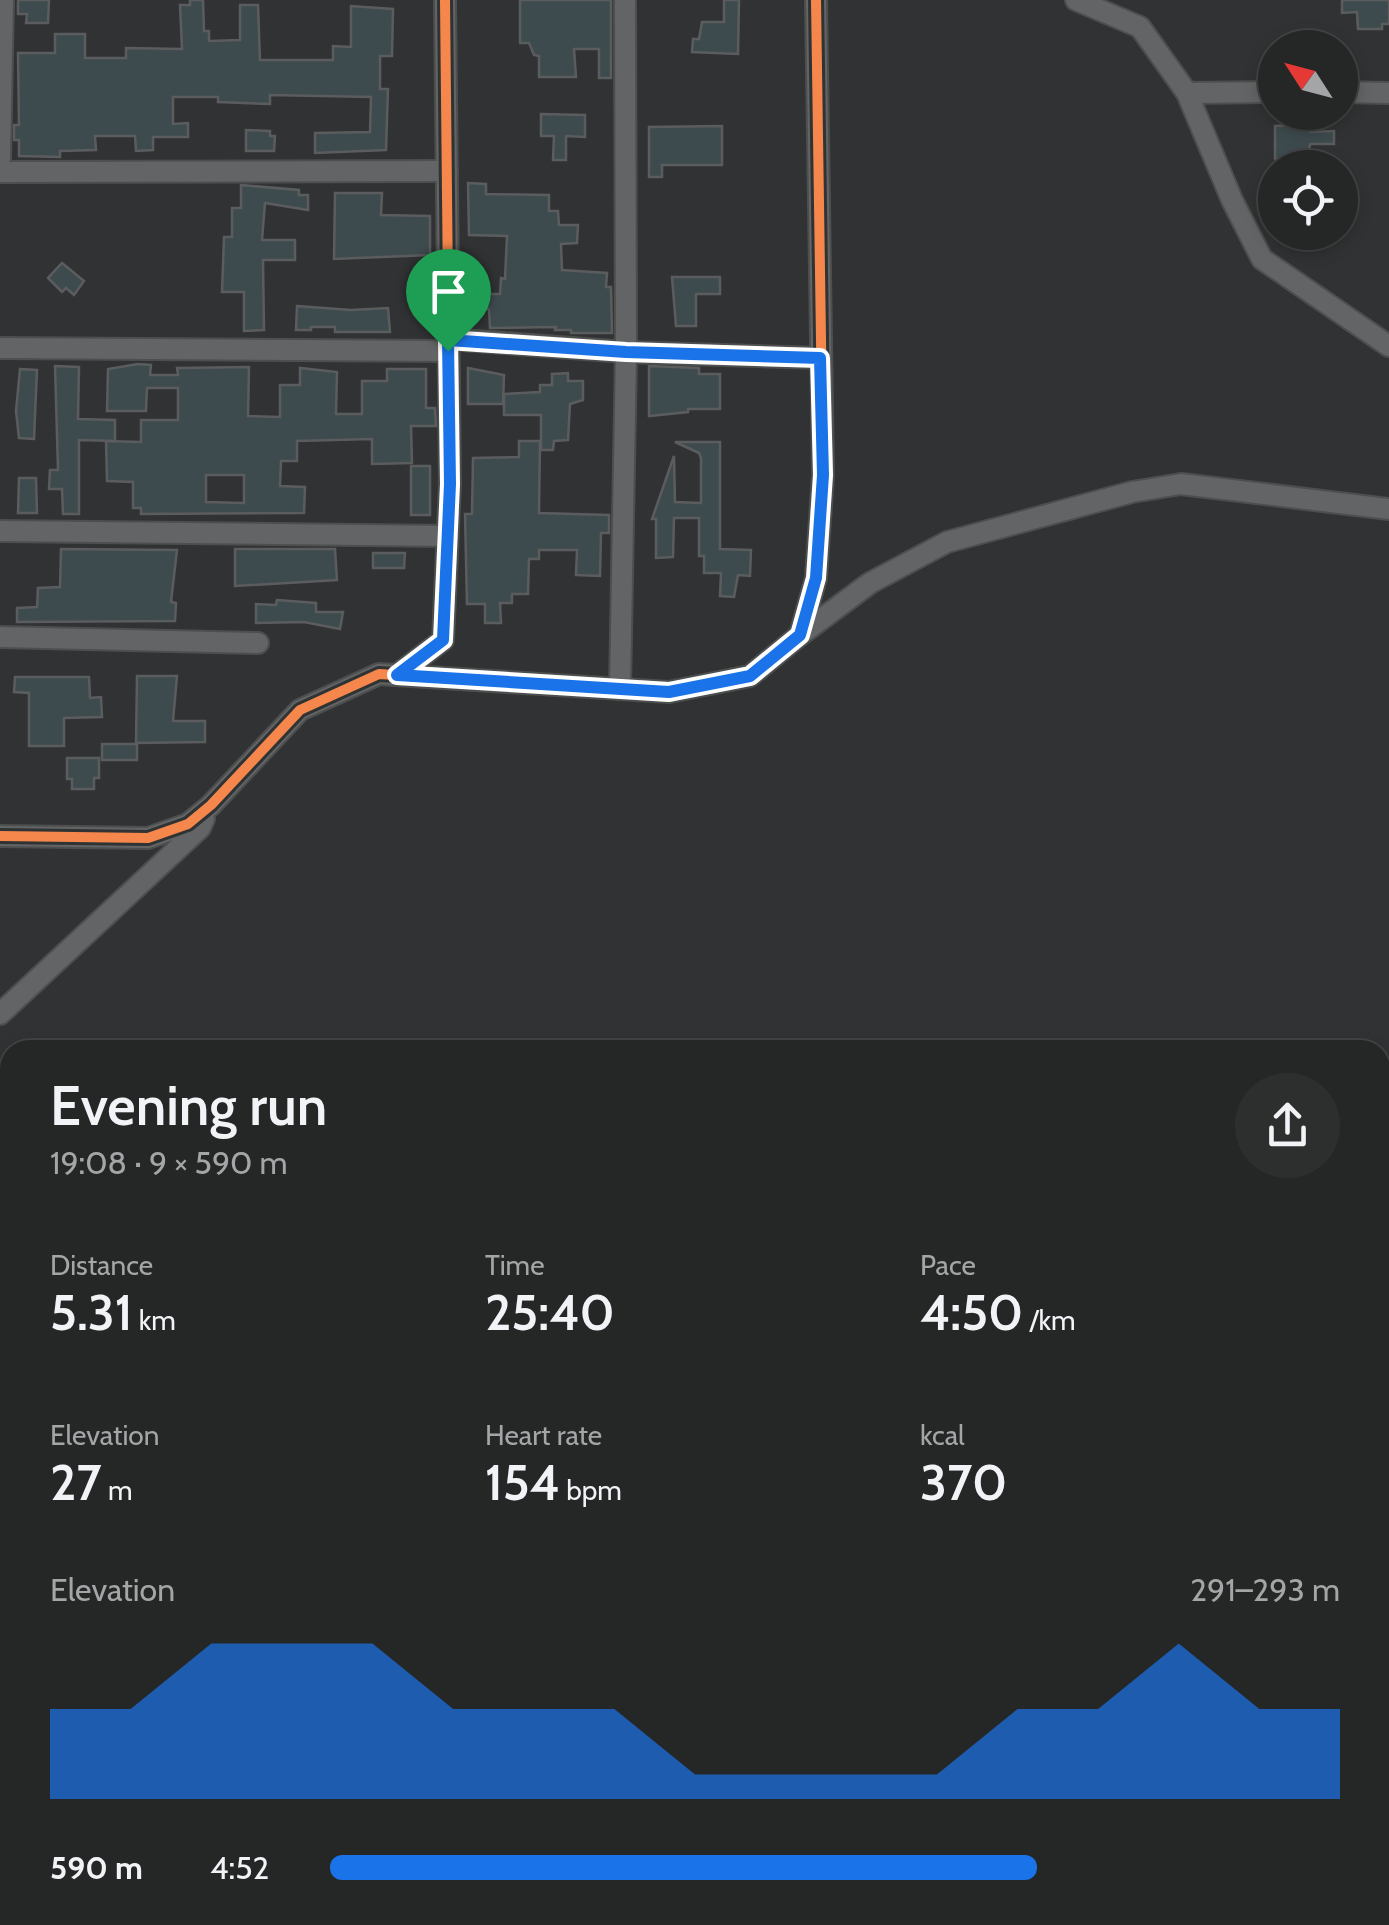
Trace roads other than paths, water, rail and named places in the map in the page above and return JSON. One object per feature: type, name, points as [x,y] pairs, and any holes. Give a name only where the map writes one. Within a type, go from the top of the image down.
[{"type":"street","points":[[0,159],[3,0]]},
{"type":"street","points":[[397,675],[443,640],[450,484],[445,0]]},
{"type":"street","points":[[620,689],[626,352],[625,0]]},
{"type":"street","points":[[800,635],[816,578],[823,475],[816,0]]},
{"type":"street","points":[[1076,0],[1140,26],[1187,93],[1232,200],[1262,259],[1389,346]]},
{"type":"street","points":[[1187,93],[1258,92]]},
{"type":"street","points":[[1358,92],[1389,93]]},
{"type":"street","points":[[0,172],[447,172]]},
{"type":"street","points":[[0,348],[448,345],[820,358]]},
{"type":"street","points":[[0,836],[148,838],[188,824],[300,710],[379,674],[669,692],[750,676],[870,583],[947,542],[1132,492],[1180,484],[1389,508]]},
{"type":"street","points":[[0,530],[447,536]]},
{"type":"street","points":[[0,637],[258,643]]},
{"type":"street","points":[[0,1014],[200,828],[211,804]]}]
